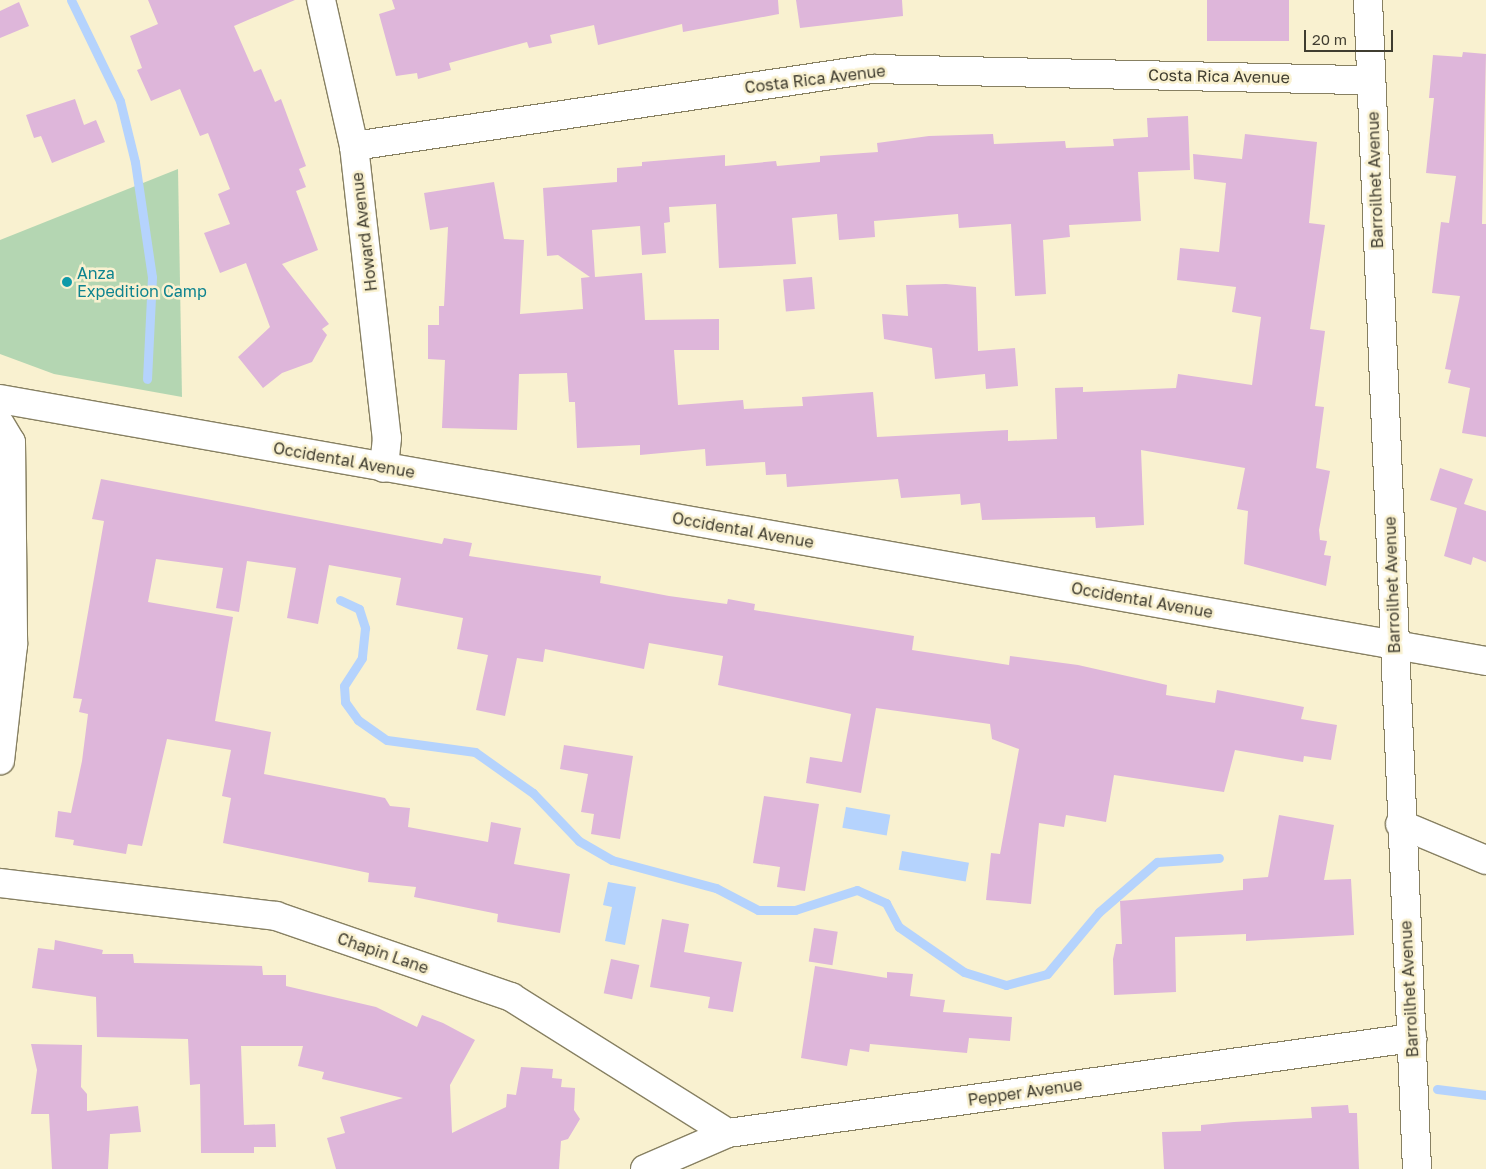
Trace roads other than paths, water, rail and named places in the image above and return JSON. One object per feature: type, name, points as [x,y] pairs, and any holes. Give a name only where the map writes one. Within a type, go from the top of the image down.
[{"type":"street","name":"Howard Avenue","points":[[321,0],[354,146],[387,438],[384,468]]},
{"type":"street","name":"Barroilhet Avenue","points":[[1368,0],[1395,644],[1400,824],[1417,1169]]},
{"type":"street","name":"Costa Rica Avenue","points":[[354,146],[872,69],[1371,80]]},
{"type":"street","name":"Occidental Avenue","points":[[0,399],[1486,661]]},
{"type":"street","points":[[0,424],[12,442],[13,645],[0,760]]},
{"type":"street","points":[[1400,824],[1486,860]]},
{"type":"street","name":"Chapin Lane","points":[[0,883],[276,916],[511,997],[728,1133]]},
{"type":"street","name":"Pepper Avenue","points":[[645,1169],[728,1133],[1412,1038]]},
{"type":"water","points":[[846,807],[890,815],[887,835],[842,828]]},
{"type":"water","points":[[902,851],[969,863],[966,882],[899,870]]},
{"type":"water","points":[[608,882],[636,887],[625,945],[605,941],[612,907],[603,905]]},
{"type":"waterway","points":[[71,0],[120,101],[135,162],[152,277],[147,379]]},
{"type":"waterway","points":[[340,600],[359,609],[365,628],[362,658],[344,686],[345,702],[358,720],[387,740],[475,752],[533,793],[579,841],[612,860],[716,888],[758,910],[795,910],[857,890],[886,903],[899,927],[964,972],[1006,985],[1047,974],[1099,912],[1157,862],[1219,858]]},
{"type":"waterway","points":[[1437,1089],[1486,1095]]},
{"type":"place","name":"Anza Expedition Camp","points":[[67,282]]}]
